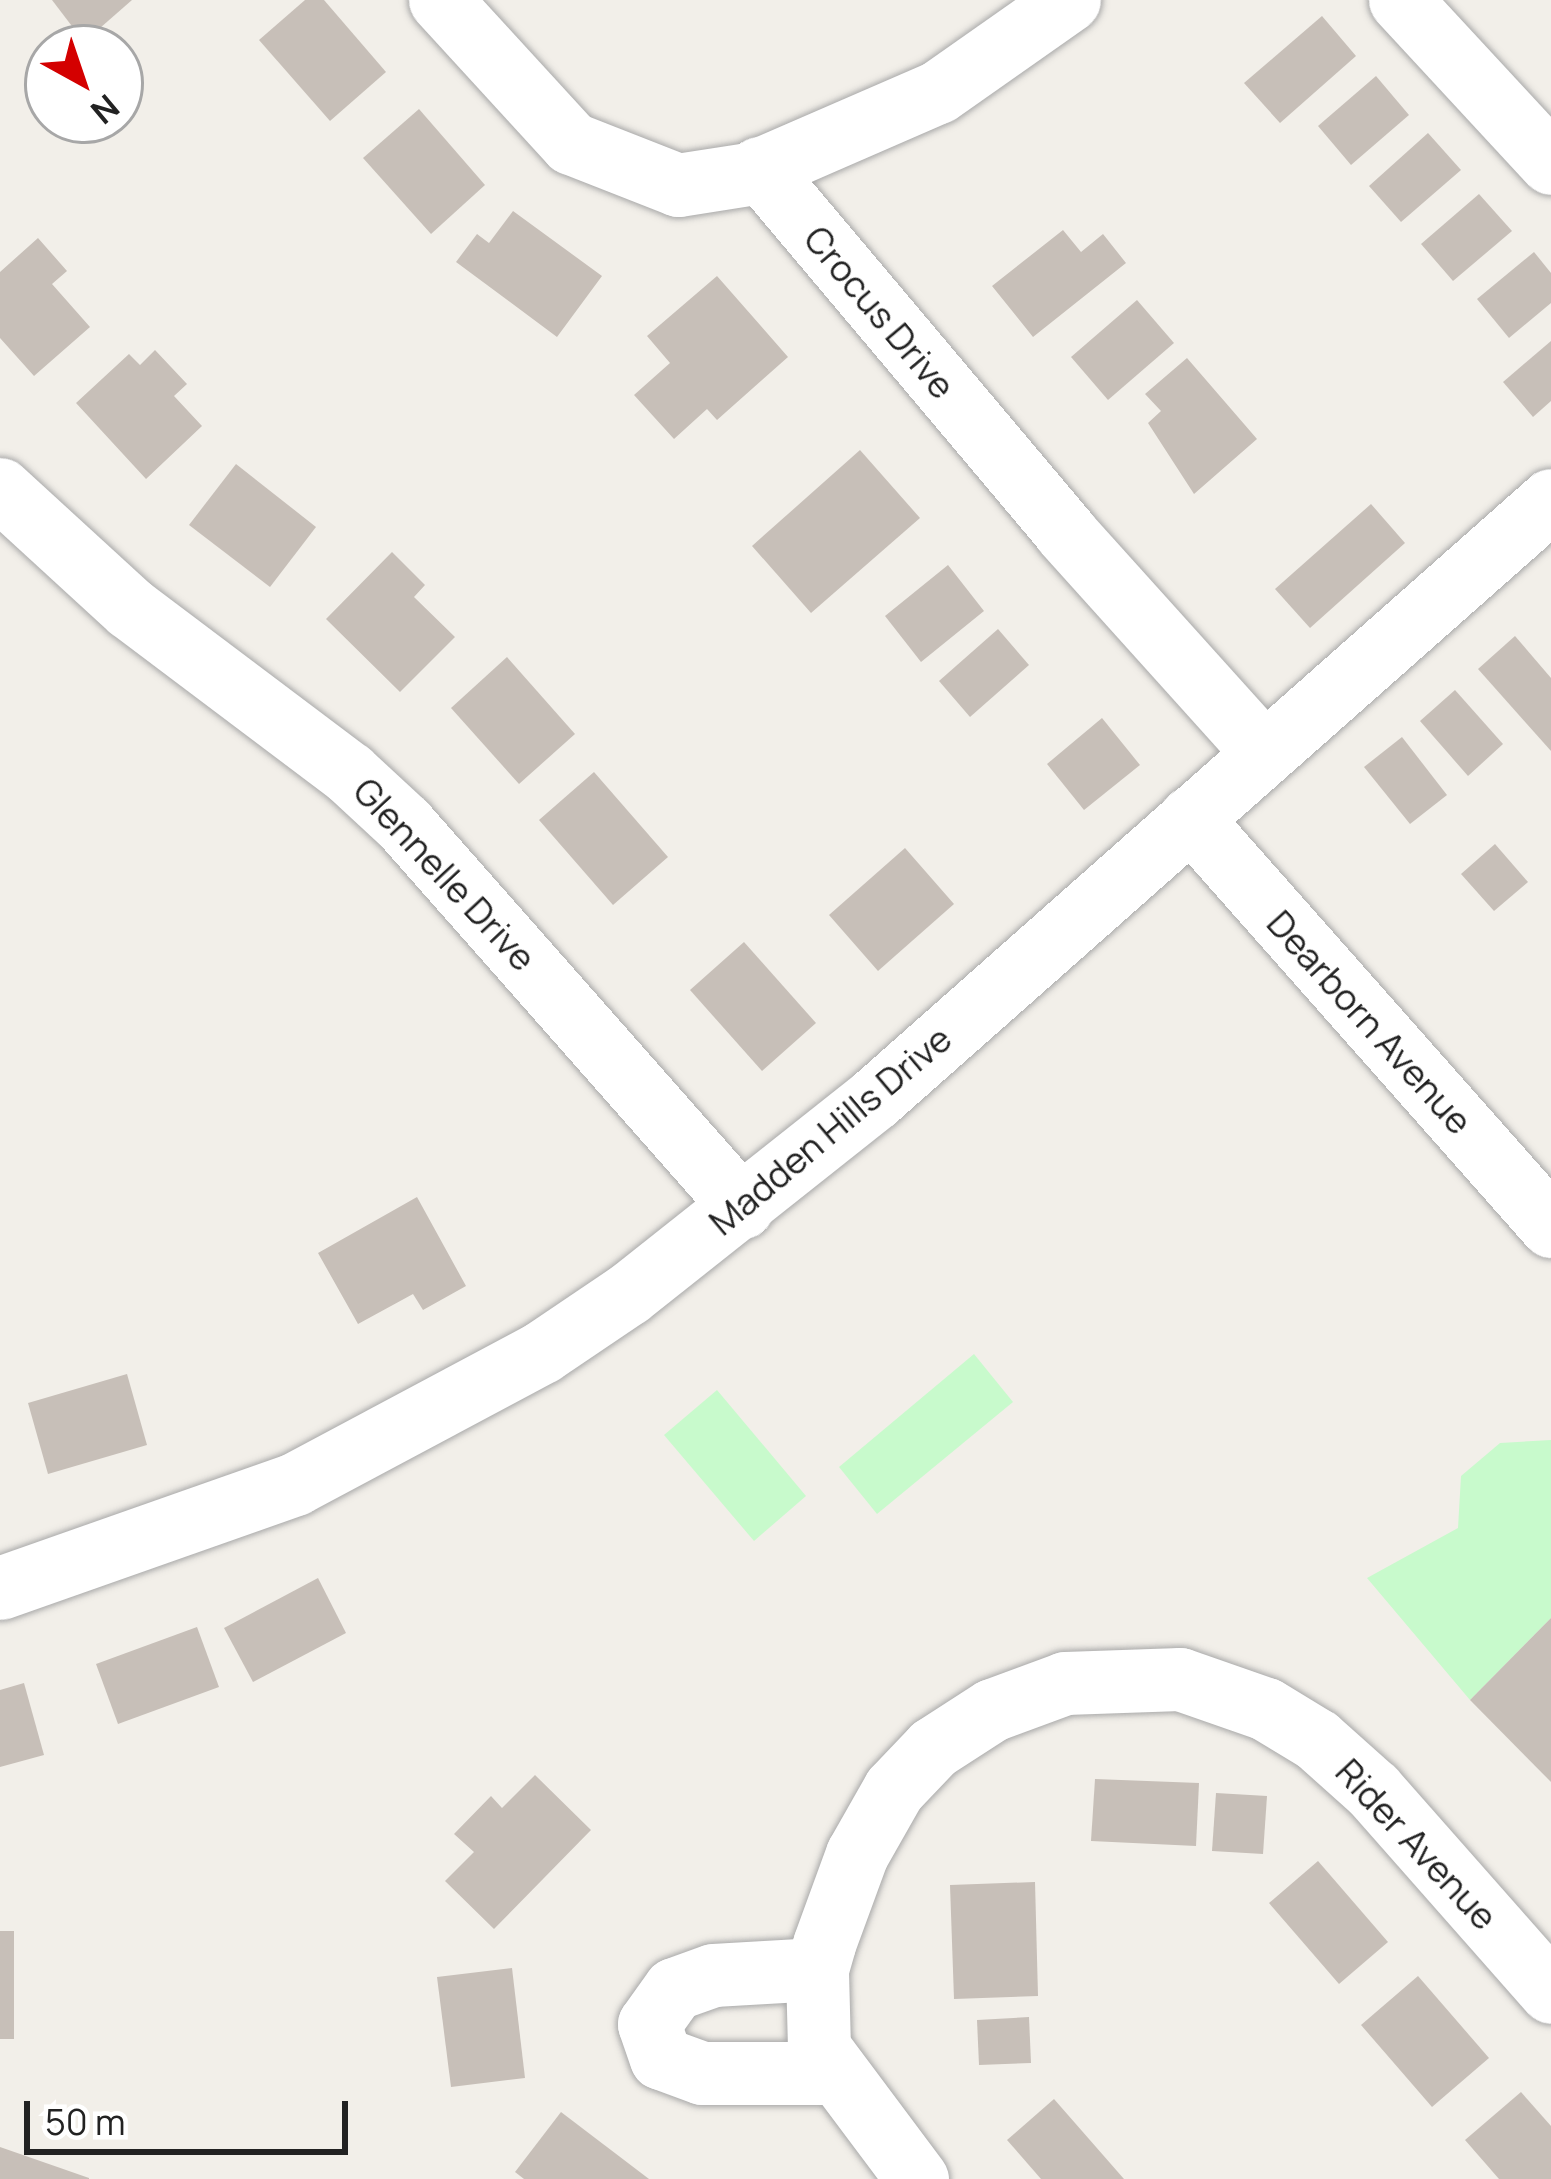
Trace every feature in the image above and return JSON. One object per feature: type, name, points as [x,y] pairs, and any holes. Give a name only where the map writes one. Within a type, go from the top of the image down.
[{"type":"street","points":[[440,0],[572,143],[678,185],[759,168],[938,92],[1069,0]]},
{"type":"street","points":[[1400,0],[1551,163]]},
{"type":"street","name":"Crocus Drive","points":[[759,168],[1065,532],[1262,751]]},
{"type":"street","name":"Glennelle Drive","points":[[0,489],[130,608],[349,773],[404,824],[742,1207]]},
{"type":"street","name":"Madden Hills Drive","points":[[0,1588],[191,1525],[401,1429],[542,1352],[742,1207],[1551,500]]},
{"type":"street","name":"Dearborn Avenue","points":[[1190,818],[1551,1226]]},
{"type":"street","name":"Rider Avenue","points":[[817,1969],[874,1821],[933,1748],[992,1710],[1065,1683],[1140,1676],[1231,1694],[1346,1764],[1551,1991]]},
{"type":"street","points":[[837,2073],[702,2073],[661,2058],[649,2024],[674,1989],[713,1975],[817,1969],[819,2048],[916,2179]]},
{"type":"green space","points":[[974,1354],[1013,1402],[877,1514],[839,1467]]},
{"type":"green space","points":[[717,1390],[806,1496],[754,1541],[664,1435]]},
{"type":"green space","points":[[1551,1440],[1551,1618],[1470,1700],[1367,1578],[1458,1528],[1461,1476],[1500,1443]]},
{"type":"building","points":[[52,0],[132,0],[105,24],[70,24]]},
{"type":"building","points":[[305,0],[324,0],[386,72],[330,121],[259,40]]},
{"type":"building","points":[[1322,16],[1356,56],[1280,123],[1244,83]]},
{"type":"building","points":[[1376,76],[1409,115],[1351,165],[1318,126]]},
{"type":"building","points":[[419,109],[485,185],[431,234],[363,158]]},
{"type":"building","points":[[1428,133],[1461,170],[1401,222],[1369,186]]},
{"type":"building","points":[[1479,194],[1512,231],[1453,281],[1421,244]]},
{"type":"building","points":[[513,211],[602,276],[557,337],[456,262],[477,234],[489,243]]},
{"type":"building","points":[[1063,230],[1081,252],[1103,234],[1126,263],[1033,337],[992,286]]},
{"type":"building","points":[[38,238],[67,271],[52,284],[90,327],[34,376],[0,338],[0,272]]},
{"type":"building","points":[[1534,252],[1551,273],[1551,303],[1509,338],[1477,299]]},
{"type":"building","points":[[717,276],[788,357],[717,420],[707,409],[674,439],[634,395],[670,363],[647,336]]},
{"type":"building","points":[[1137,300],[1174,343],[1108,400],[1071,357]]},
{"type":"building","points":[[1551,341],[1551,401],[1533,417],[1503,382]]},
{"type":"building","points":[[155,350],[187,384],[174,396],[202,426],[146,479],[76,403],[129,354],[140,365]]},
{"type":"building","points":[[1187,358],[1257,439],[1194,494],[1148,423],[1161,411],[1145,394]]},
{"type":"building","points":[[860,450],[920,518],[811,613],[752,546]]},
{"type":"building","points":[[236,464],[316,527],[270,587],[189,525]]},
{"type":"building","points":[[1371,504],[1405,543],[1310,628],[1275,589]]},
{"type":"building","points":[[392,552],[425,585],[414,597],[455,637],[400,692],[326,619]]},
{"type":"building","points":[[948,565],[984,611],[921,662],[885,616]]},
{"type":"building","points":[[998,629],[1029,665],[970,717],[939,681]]},
{"type":"building","points":[[1515,636],[1551,678],[1551,751],[1478,669]]},
{"type":"building","points":[[507,657],[575,734],[519,784],[451,708]]},
{"type":"building","points":[[1455,690],[1503,744],[1468,776],[1420,721]]},
{"type":"building","points":[[1102,718],[1140,765],[1084,810],[1047,764]]},
{"type":"building","points":[[1402,737],[1447,795],[1410,824],[1364,767]]},
{"type":"building","points":[[594,772],[668,857],[613,905],[539,820]]},
{"type":"building","points":[[1495,844],[1528,882],[1494,911],[1461,874]]},
{"type":"building","points":[[905,848],[954,904],[878,971],[829,915]]},
{"type":"building","points":[[744,942],[816,1023],[762,1071],[690,990]]},
{"type":"building","points":[[417,1197],[466,1286],[423,1310],[413,1294],[358,1324],[318,1253]]},
{"type":"building","points":[[127,1374],[147,1445],[48,1474],[28,1403]]},
{"type":"building","points":[[318,1578],[346,1633],[253,1682],[224,1628]]},
{"type":"building","points":[[1551,1618],[1551,1782],[1470,1700]]},
{"type":"building","points":[[197,1627],[219,1687],[118,1724],[96,1664]]},
{"type":"building","points":[[24,1683],[44,1755],[0,1767],[0,1690]]},
{"type":"building","points":[[535,1775],[591,1830],[494,1929],[445,1881],[474,1852],[454,1834],[491,1796],[502,1808]]},
{"type":"building","points":[[1095,1779],[1199,1783],[1196,1846],[1091,1841]]},
{"type":"building","points":[[1216,1793],[1267,1796],[1263,1854],[1212,1851]]},
{"type":"building","points":[[1318,1861],[1388,1942],[1339,1984],[1269,1903]]},
{"type":"building","points":[[1035,1882],[1038,1996],[954,1999],[950,1885]]},
{"type":"building","points":[[0,1931],[14,1931],[14,2039],[0,2039]]},
{"type":"building","points":[[512,1968],[525,2078],[451,2087],[437,1977]]},
{"type":"building","points":[[1418,1976],[1489,2058],[1432,2107],[1361,2025]]},
{"type":"building","points":[[1029,2017],[1031,2063],[979,2065],[977,2020]]},
{"type":"building","points":[[1521,2092],[1551,2126],[1551,2179],[1499,2179],[1465,2140]]},
{"type":"building","points":[[1054,2099],[1124,2179],[1041,2179],[1007,2140]]},
{"type":"building","points":[[561,2112],[649,2179],[524,2179],[515,2172]]},
{"type":"building","points":[[0,2147],[89,2178],[89,2179],[0,2179]]}]
